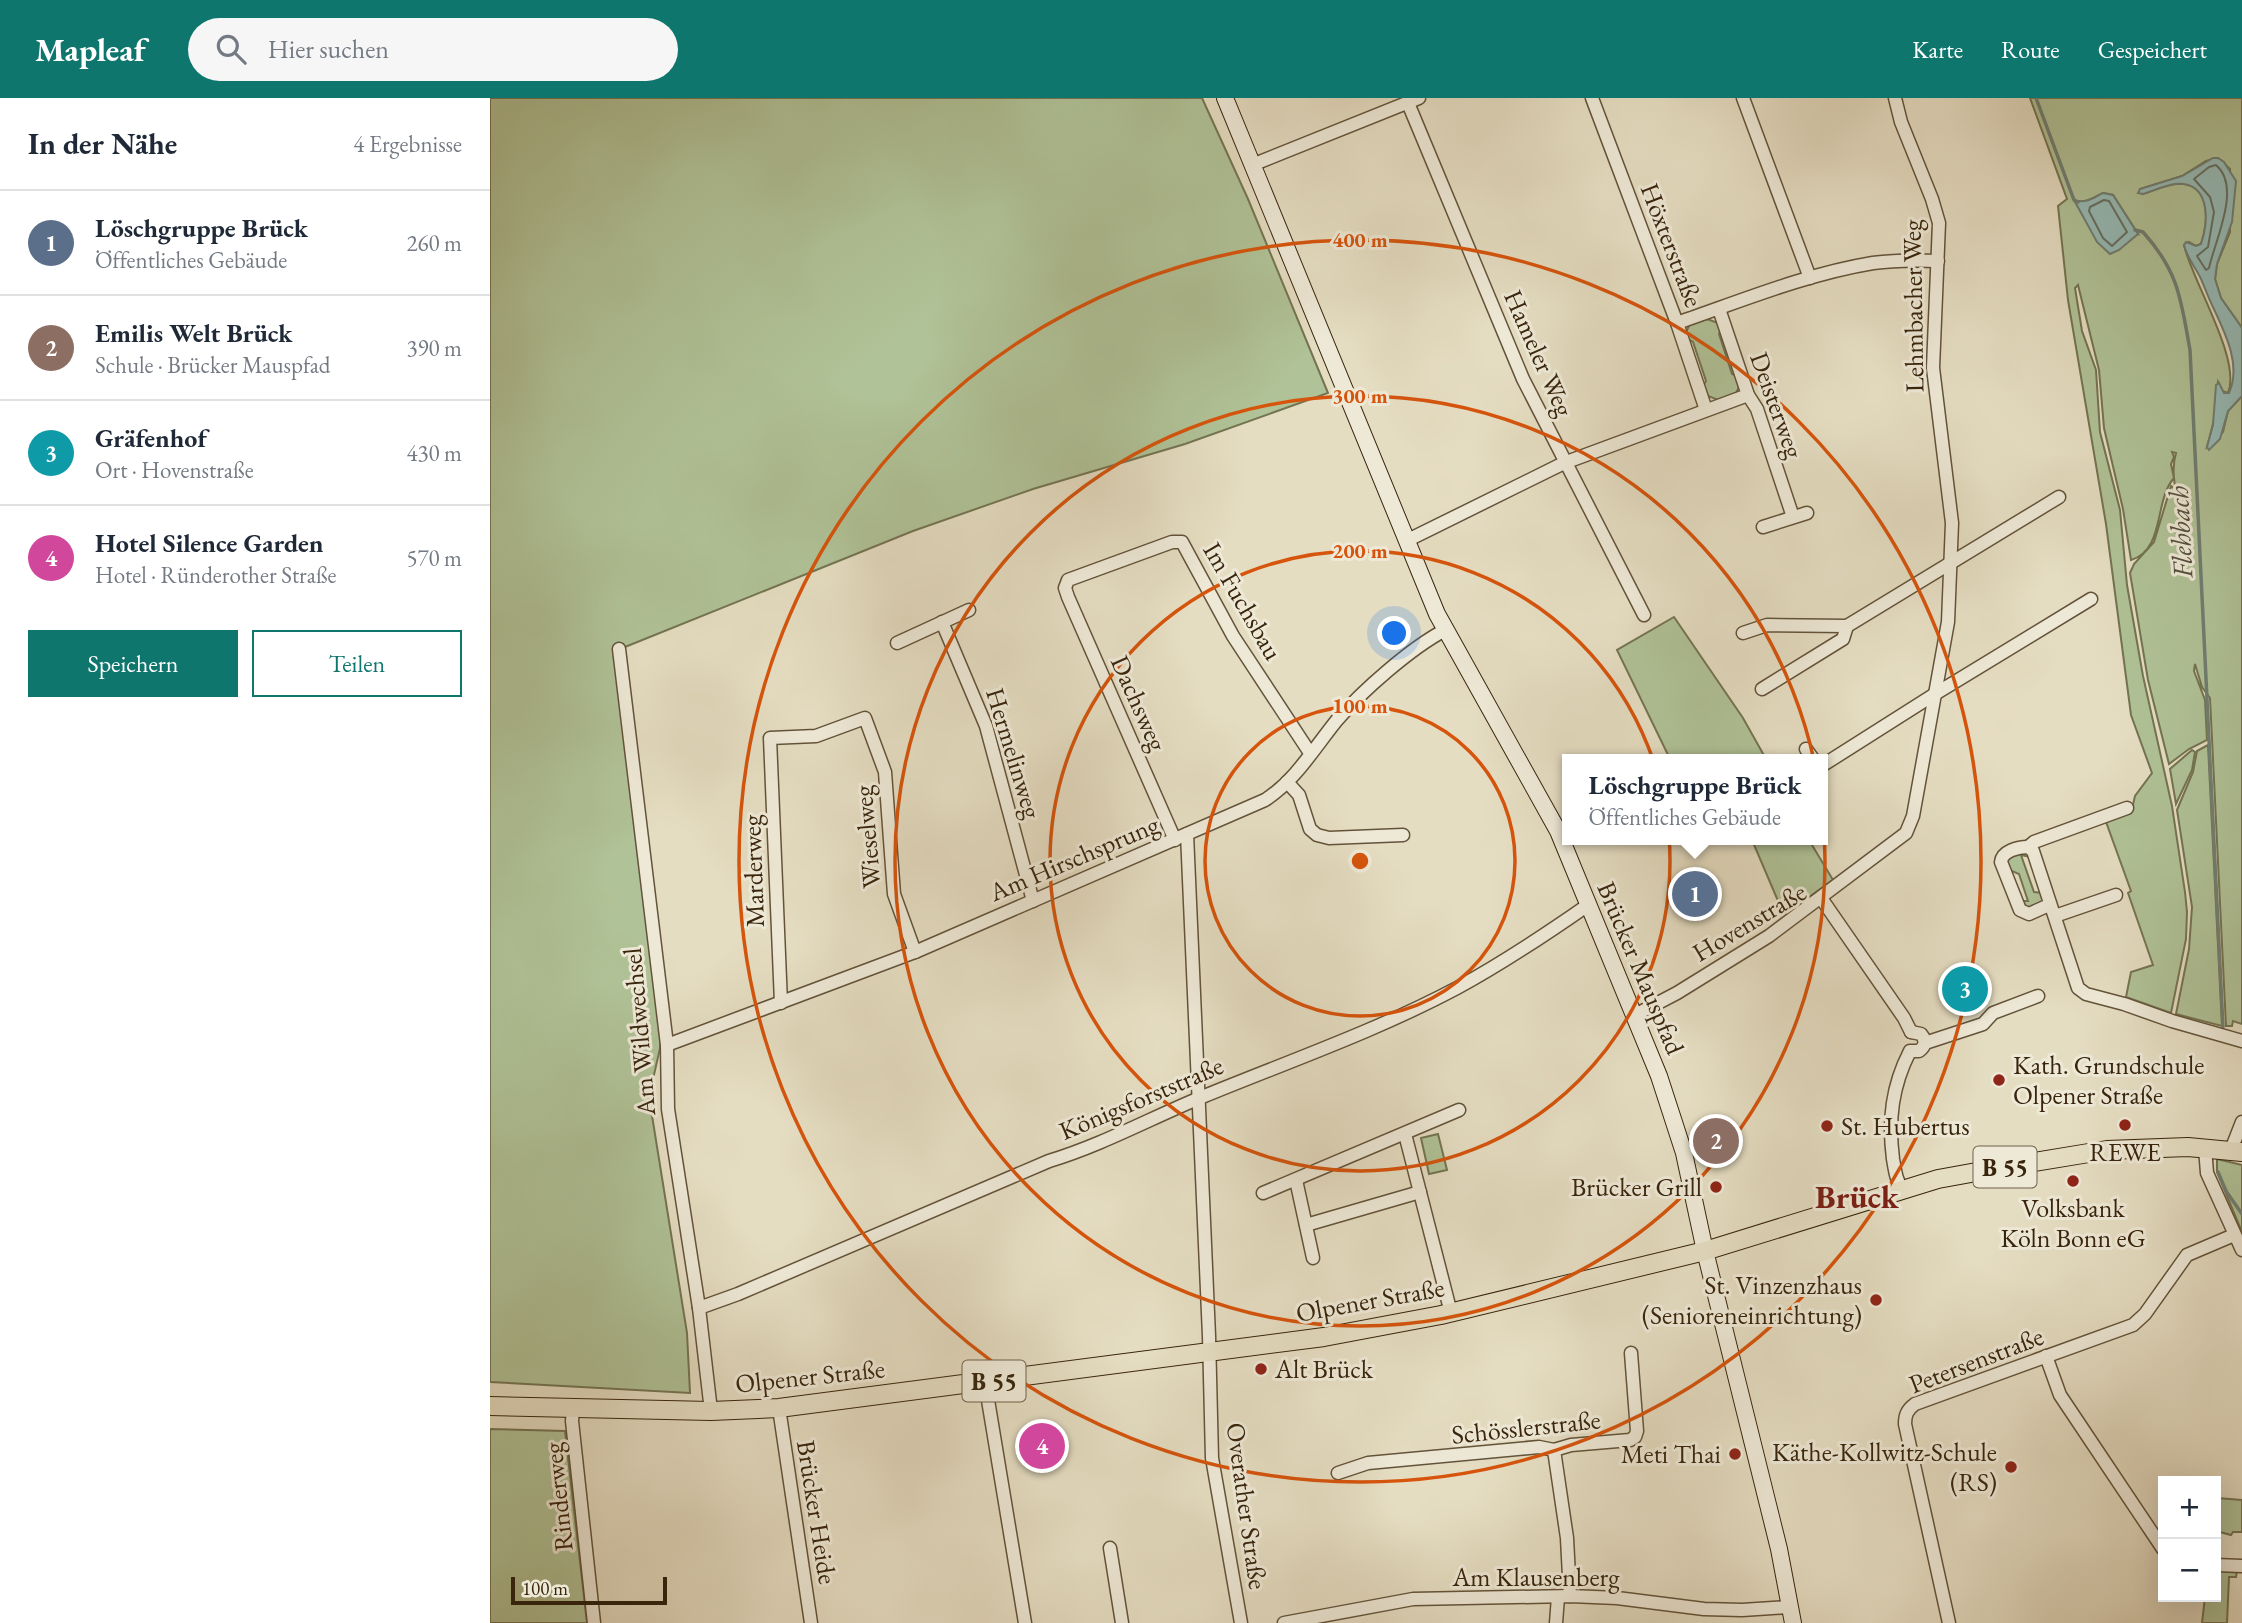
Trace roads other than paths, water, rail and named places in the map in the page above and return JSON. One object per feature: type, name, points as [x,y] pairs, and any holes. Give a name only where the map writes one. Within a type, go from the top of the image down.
[{"type":"main road","name":"Brücker Mauspfad","points":[[1225,98],[1445,630],[1555,824],[1562,841]]},
{"type":"main road","name":"Brücker Mauspfad","points":[[1564,845],[1635,1014],[1663,1087],[1684,1153],[1704,1251],[1779,1549],[1791,1615]]},
{"type":"main road","name":"Olpener Straße","points":[[490,1406],[711,1411],[779,1408],[1324,1337],[1451,1313],[1704,1251],[1938,1179],[2107,1150],[2205,1148],[2236,1151]]},
{"type":"street","name":"Höxterstraße","points":[[1592,98],[1677,323],[1706,410]]},
{"type":"street","points":[[1743,98],[1810,278]]},
{"type":"street","name":"Lehmbacher Weg","points":[[1821,898],[1906,833],[1913,816],[1948,622],[1952,523],[1933,368],[1939,223],[1901,122],[1895,98]]},
{"type":"street","points":[[1252,165],[1414,100]]},
{"type":"street","name":"Hameler Weg","points":[[1414,100],[1523,379],[1644,615]]},
{"type":"street","points":[[1677,323],[1810,278],[1875,263],[1938,261]]},
{"type":"street","name":"Deisterweg","points":[[1719,309],[1748,395],[1757,409],[1793,517]]},
{"type":"street","points":[[1408,540],[1564,463],[1748,395]]},
{"type":"street","points":[[1743,634],[1767,625],[1847,626],[2059,497]]},
{"type":"street","points":[[1763,527],[1807,513]]},
{"type":"street","name":"Im Fuchsbau","points":[[1066,584],[1068,580],[1088,572],[1172,542],[1182,542],[1233,636],[1310,753]]},
{"type":"street","name":"Dachsweg","points":[[1066,584],[1068,597],[1181,837]]},
{"type":"street","points":[[1828,762],[2091,599]]},
{"type":"street","points":[[897,643],[969,610]]},
{"type":"street","name":"Hermelinweg","points":[[942,622],[986,726],[1033,901]]},
{"type":"street","points":[[1762,689],[1843,639],[1847,626]]},
{"type":"street","name":"Am Hirschsprung","points":[[667,1045],[915,952],[1265,800],[1287,782],[1351,704],[1433,636],[1445,630]]},
{"type":"street","name":"Am Wildwechsel","points":[[620,649],[667,1045],[668,1109],[699,1308],[711,1411]]},
{"type":"street","name":"Marderweg","points":[[781,1003],[770,738],[816,736],[865,718]]},
{"type":"street","name":"Wieselweg","points":[[865,718],[885,772],[894,894],[915,952]]},
{"type":"street","points":[[1287,782],[1299,795],[1310,829],[1319,836],[1329,838],[1403,835]]},
{"type":"street","points":[[2116,895],[2052,911],[2024,914],[2001,862],[2006,853],[2127,808]]},
{"type":"street","name":"Overather Straße","points":[[1181,837],[1198,1098],[1214,1476],[1241,1623]]},
{"type":"street","points":[[2028,847],[2033,851],[2078,988],[2086,994],[2124,1003],[2172,1021],[2242,1041]]},
{"type":"street","name":"Hovenstraße","points":[[1635,1014],[1677,993],[1760,941],[1821,898],[1911,1032],[1921,1034],[1925,1043]]},
{"type":"street","name":"Königsforststraße","points":[[699,1308],[1342,1040],[1455,989],[1517,954],[1588,905]]},
{"type":"street","points":[[1911,1032],[1905,1040],[1906,1047],[1910,1051],[1919,1051],[1925,1043],[1983,1024],[1993,1013],[2038,996]]},
{"type":"street","points":[[1903,1190],[1898,1184],[1891,1144],[1891,1104],[1901,1069],[1910,1051]]},
{"type":"street","points":[[1263,1193],[1460,1110]]},
{"type":"street","points":[[2236,1151],[2242,1122]]},
{"type":"street","points":[[1405,1134],[1451,1313]]},
{"type":"street","points":[[2205,1148],[2207,1173],[2242,1250]]},
{"type":"street","points":[[1296,1180],[1313,1258]]},
{"type":"street","points":[[1306,1225],[1420,1192]]},
{"type":"street","name":"Petersenstraße","points":[[1949,1623],[1905,1416],[1915,1404],[2133,1325],[2145,1314],[2187,1255],[2234,1235]]},
{"type":"street","name":"Schösslerstraße","points":[[1338,1473],[1368,1463],[1539,1447],[1554,1450],[1571,1445],[1630,1440],[1635,1437],[1637,1431],[1630,1353]]},
{"type":"street","points":[[2046,1356],[2060,1395],[2158,1541]]},
{"type":"street","points":[[985,1382],[1025,1623]]},
{"type":"street","name":"Rinderweg","points":[[573,1408],[572,1421],[594,1623]]},
{"type":"street","name":"Brücker Heide","points":[[779,1408],[811,1623]]},
{"type":"street","points":[[1554,1450],[1567,1538],[1564,1597],[1556,1623]]},
{"type":"street","points":[[1110,1548],[1122,1623]]},
{"type":"street","points":[[2221,1564],[2242,1566]]},
{"type":"street","name":"Am Klausenberg","points":[[1283,1623],[1413,1599],[1617,1598],[1704,1609],[1791,1615]]},
{"type":"water","points":[[2213,158],[2224,162],[2236,181],[2232,222],[2217,264],[2215,279],[2221,298],[2242,328],[2242,396],[2228,411],[2220,439],[2209,450],[2207,447],[2213,425],[2216,385],[2219,383],[2224,393],[2229,393],[2234,371],[2226,337],[2184,245],[2186,242],[2196,246],[2201,244],[2206,215],[2204,205],[2201,196],[2187,185],[2175,184],[2143,194],[2138,193],[2140,189],[2182,176]]},
{"type":"water","points":[[2103,193],[2113,195],[2138,234],[2110,254],[2097,242],[2074,200],[2086,201]]},
{"type":"waterway","name":"Flehbach","points":[[2036,98],[2074,200],[2078,202]]},
{"type":"waterway","name":"Flehbach","points":[[2135,230],[2143,232],[2155,247],[2177,287],[2190,350],[2223,1027]]},
{"type":"waterway","name":"Flehbach","points":[[2218,1172],[2226,1191],[2242,1214]]},
{"type":"place","name":"Löschgruppe Brück","points":[[1695,894]]},
{"type":"place","name":"Gräfenhof","points":[[1965,989]]},
{"type":"place","name":"Kath. Grundschule Olpener Straße","points":[[1999,1080]]},
{"type":"place","name":"REWE","points":[[2125,1125]]},
{"type":"place","name":"St. Hubertus","points":[[1827,1126]]},
{"type":"place","name":"Emilis Welt Brück","points":[[1716,1141]]},
{"type":"place","name":"Volksbank Köln Bonn eG","points":[[2073,1181]]},
{"type":"place","name":"Brücker Grill","points":[[1716,1187]]},
{"type":"place","name":"St. Vinzenzhaus (Senioreneinrichtung)","points":[[1876,1300]]},
{"type":"place","name":"Alt Brück","points":[[1261,1369]]},
{"type":"place","name":"Hotel Silence Garden","points":[[1042,1446]]},
{"type":"place","name":"Meti Thai","points":[[1735,1454]]},
{"type":"place","name":"Käthe-Kollwitz-Schule (RS)","points":[[2011,1467]]},
{"type":"district","name":"Brück","points":[[1857,1196]]}]
